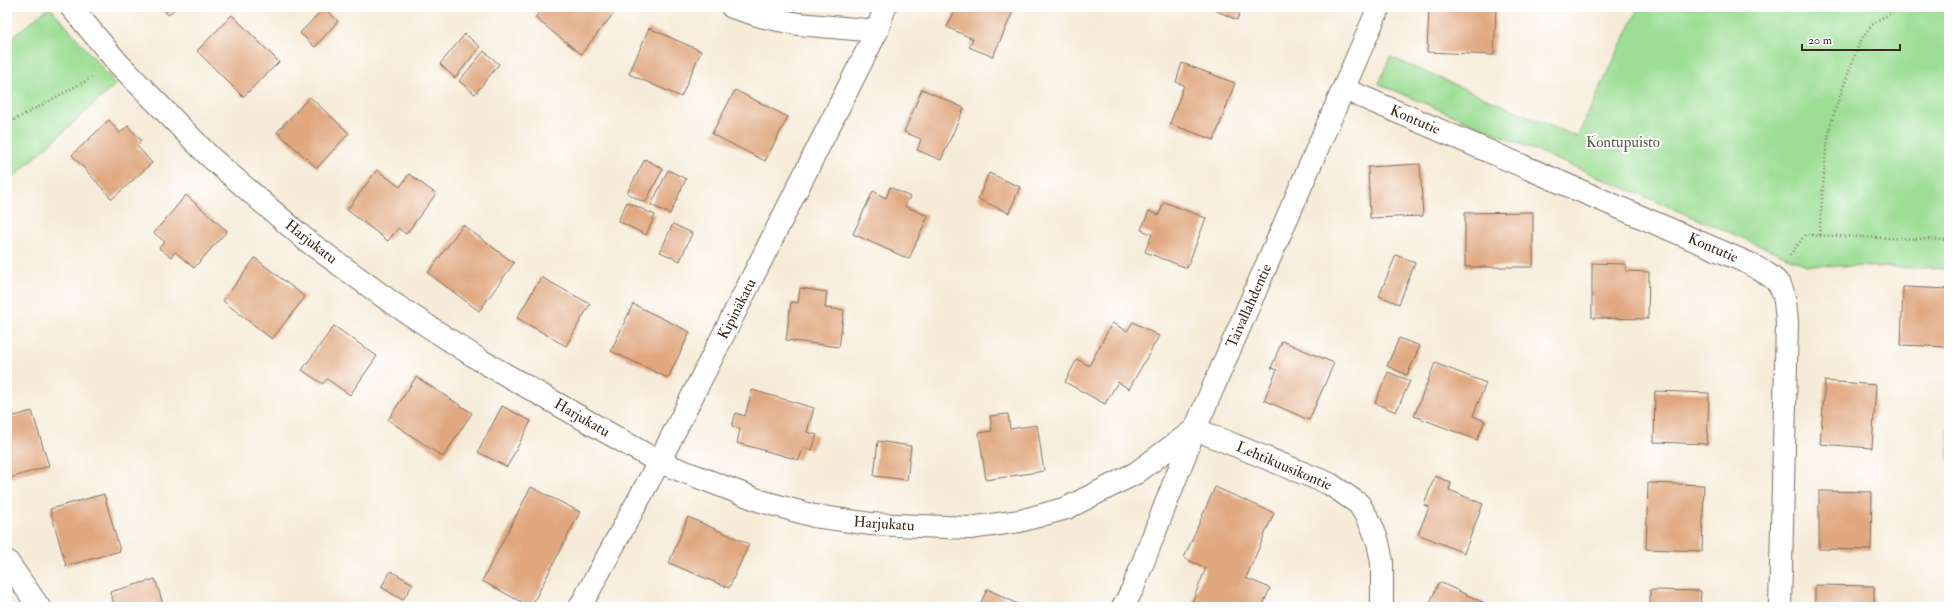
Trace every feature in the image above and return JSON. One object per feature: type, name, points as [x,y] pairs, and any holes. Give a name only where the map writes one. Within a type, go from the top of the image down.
[{"type":"street","name":"Harjukatu","points":[[71,7],[118,63],[205,152],[306,240],[391,302],[480,360],[659,462],[761,501],[814,516],[871,524],[970,528],[1020,521],[1067,508],[1136,473],[1195,429]]},
{"type":"street","points":[[732,7],[764,17],[798,24],[877,31]]},
{"type":"street","name":"Kipinäkatu","points":[[580,607],[659,462],[877,31],[885,7]]},
{"type":"street","name":"Taivallahdentie","points":[[1123,607],[1195,429],[1379,7]]},
{"type":"street","name":"Kontutie","points":[[1344,89],[1748,263],[1774,278],[1783,288],[1787,323],[1780,607]]},
{"type":"street","name":"Lehtikuusikontie","points":[[1195,429],[1330,484],[1359,504],[1371,524],[1378,542],[1382,562],[1382,607]]},
{"type":"street","points":[[7,561],[39,607]]},
{"type":"path","points":[[1819,236],[1826,151],[1831,123],[1859,44],[1869,28],[1878,20],[1903,7]]},
{"type":"path","points":[[1945,7],[1949,38]]},
{"type":"path","points":[[7,124],[118,63]]},
{"type":"path","points":[[1774,278],[1805,235],[1949,240]]},
{"type":"green space","points":[[50,7],[116,84],[7,183],[7,41]]},
{"type":"green space","name":"Kontupuisto","points":[[1639,7],[1949,7],[1949,269],[1806,265],[1379,84],[1390,57],[1577,137]]},
{"type":"building","points":[[161,7],[177,7],[168,15]]},
{"type":"building","points":[[543,7],[609,7],[615,12],[581,54],[535,18]]},
{"type":"building","points":[[957,7],[1015,7],[993,57],[969,47],[973,39],[947,27]]},
{"type":"building","points":[[1208,7],[1242,7],[1237,20]]},
{"type":"building","points":[[1429,7],[1496,7],[1494,55],[1427,52]]},
{"type":"building","points":[[324,8],[338,21],[315,47],[300,33]]},
{"type":"building","points":[[232,15],[279,62],[243,97],[197,51]]},
{"type":"building","points":[[649,28],[701,51],[681,97],[629,74]]},
{"type":"building","points":[[465,34],[480,47],[455,78],[440,64]]},
{"type":"building","points":[[484,51],[499,64],[475,94],[459,81]]},
{"type":"building","points":[[1182,63],[1235,83],[1214,140],[1170,124],[1184,85],[1176,82]]},
{"type":"building","points":[[922,89],[964,108],[941,160],[917,150],[921,139],[904,132]]},
{"type":"building","points":[[735,90],[788,117],[765,161],[712,134]]},
{"type":"building","points":[[310,97],[349,133],[317,168],[277,132]]},
{"type":"building","points":[[109,120],[120,133],[128,126],[141,140],[137,146],[152,163],[112,199],[72,155]]},
{"type":"building","points":[[645,159],[663,169],[645,203],[627,193]]},
{"type":"building","points":[[1420,164],[1423,216],[1370,218],[1368,167]]},
{"type":"building","points":[[377,170],[400,187],[409,174],[436,194],[406,234],[398,228],[388,241],[347,210]]},
{"type":"building","points":[[668,170],[686,179],[670,214],[651,205]]},
{"type":"building","points":[[989,173],[1020,187],[1009,213],[978,199]]},
{"type":"building","points":[[890,187],[910,197],[905,206],[928,216],[909,259],[853,234],[873,191],[886,198]]},
{"type":"building","points":[[186,195],[227,231],[194,268],[175,252],[171,257],[159,248],[165,242],[154,233]]},
{"type":"building","points":[[627,202],[655,215],[646,235],[618,221]]},
{"type":"building","points":[[1164,202],[1206,218],[1187,268],[1145,252],[1152,234],[1141,230],[1149,211],[1159,215]]},
{"type":"building","points":[[1533,212],[1533,267],[1465,267],[1465,213]]},
{"type":"building","points":[[673,224],[692,233],[680,261],[660,252]]},
{"type":"building","points":[[463,225],[514,263],[479,311],[428,273]]},
{"type":"building","points":[[1396,255],[1415,263],[1399,304],[1379,296]]},
{"type":"building","points":[[255,258],[305,297],[272,339],[223,301]]},
{"type":"building","points":[[1592,263],[1626,264],[1626,271],[1649,272],[1648,319],[1592,318]]},
{"type":"building","points":[[541,277],[590,304],[566,346],[517,318]]},
{"type":"building","points":[[1903,287],[1949,289],[1949,347],[1901,345]]},
{"type":"building","points":[[800,288],[827,292],[825,308],[844,310],[839,347],[786,340],[791,302],[798,303]]},
{"type":"building","points":[[633,304],[690,332],[668,378],[611,351]]},
{"type":"building","points":[[1133,322],[1159,336],[1129,389],[1118,382],[1105,404],[1065,382],[1077,359],[1089,366],[1112,323],[1127,331]]},
{"type":"building","points":[[334,326],[377,356],[350,395],[327,379],[323,384],[302,370]]},
{"type":"building","points":[[1399,338],[1420,346],[1407,375],[1387,366]]},
{"type":"building","points":[[1282,341],[1334,363],[1309,420],[1264,400],[1277,370],[1271,368]]},
{"type":"building","points":[[1435,363],[1486,383],[1473,416],[1485,421],[1477,440],[1414,416]]},
{"type":"building","points":[[1388,372],[1410,381],[1396,412],[1375,403]]},
{"type":"building","points":[[416,377],[472,413],[443,457],[388,420]]},
{"type":"building","points":[[1825,381],[1876,385],[1872,448],[1820,444]]},
{"type":"building","points":[[752,390],[814,408],[807,432],[817,435],[812,450],[803,448],[799,460],[737,443],[740,429],[732,426],[736,413],[745,416]]},
{"type":"building","points":[[1655,391],[1709,393],[1707,444],[1654,442]]},
{"type":"building","points":[[502,406],[531,421],[507,467],[478,452]]},
{"type":"building","points":[[32,411],[49,466],[7,479],[7,418]]},
{"type":"building","points":[[1008,414],[1010,429],[1037,425],[1044,471],[986,480],[979,433],[992,431],[990,416]]},
{"type":"building","points":[[1947,427],[1949,427],[1949,461],[1947,461]]},
{"type":"building","points":[[878,441],[911,446],[907,480],[874,476]]},
{"type":"building","points":[[1435,476],[1451,483],[1449,490],[1483,504],[1464,553],[1418,534],[1429,507],[1424,505]]},
{"type":"building","points":[[1648,483],[1704,485],[1702,551],[1646,549]]},
{"type":"building","points":[[531,487],[580,512],[531,607],[482,581]]},
{"type":"building","points":[[1215,487],[1274,513],[1246,578],[1270,588],[1262,607],[1190,607],[1206,568],[1184,558]]},
{"type":"building","points":[[1819,491],[1872,492],[1871,550],[1819,549]]},
{"type":"building","points":[[104,494],[120,551],[66,566],[50,509]]},
{"type":"building","points":[[688,517],[749,544],[729,588],[669,563]]},
{"type":"building","points":[[391,571],[413,584],[403,600],[381,587]]},
{"type":"building","points":[[155,579],[164,607],[115,607],[110,592]]},
{"type":"building","points":[[1439,582],[1487,604],[1486,607],[1428,607]]},
{"type":"building","points":[[1815,585],[1874,586],[1874,607],[1815,607]]},
{"type":"building","points":[[987,589],[1024,607],[979,607]]},
{"type":"building","points":[[1650,590],[1701,591],[1700,607],[1650,607]]}]
